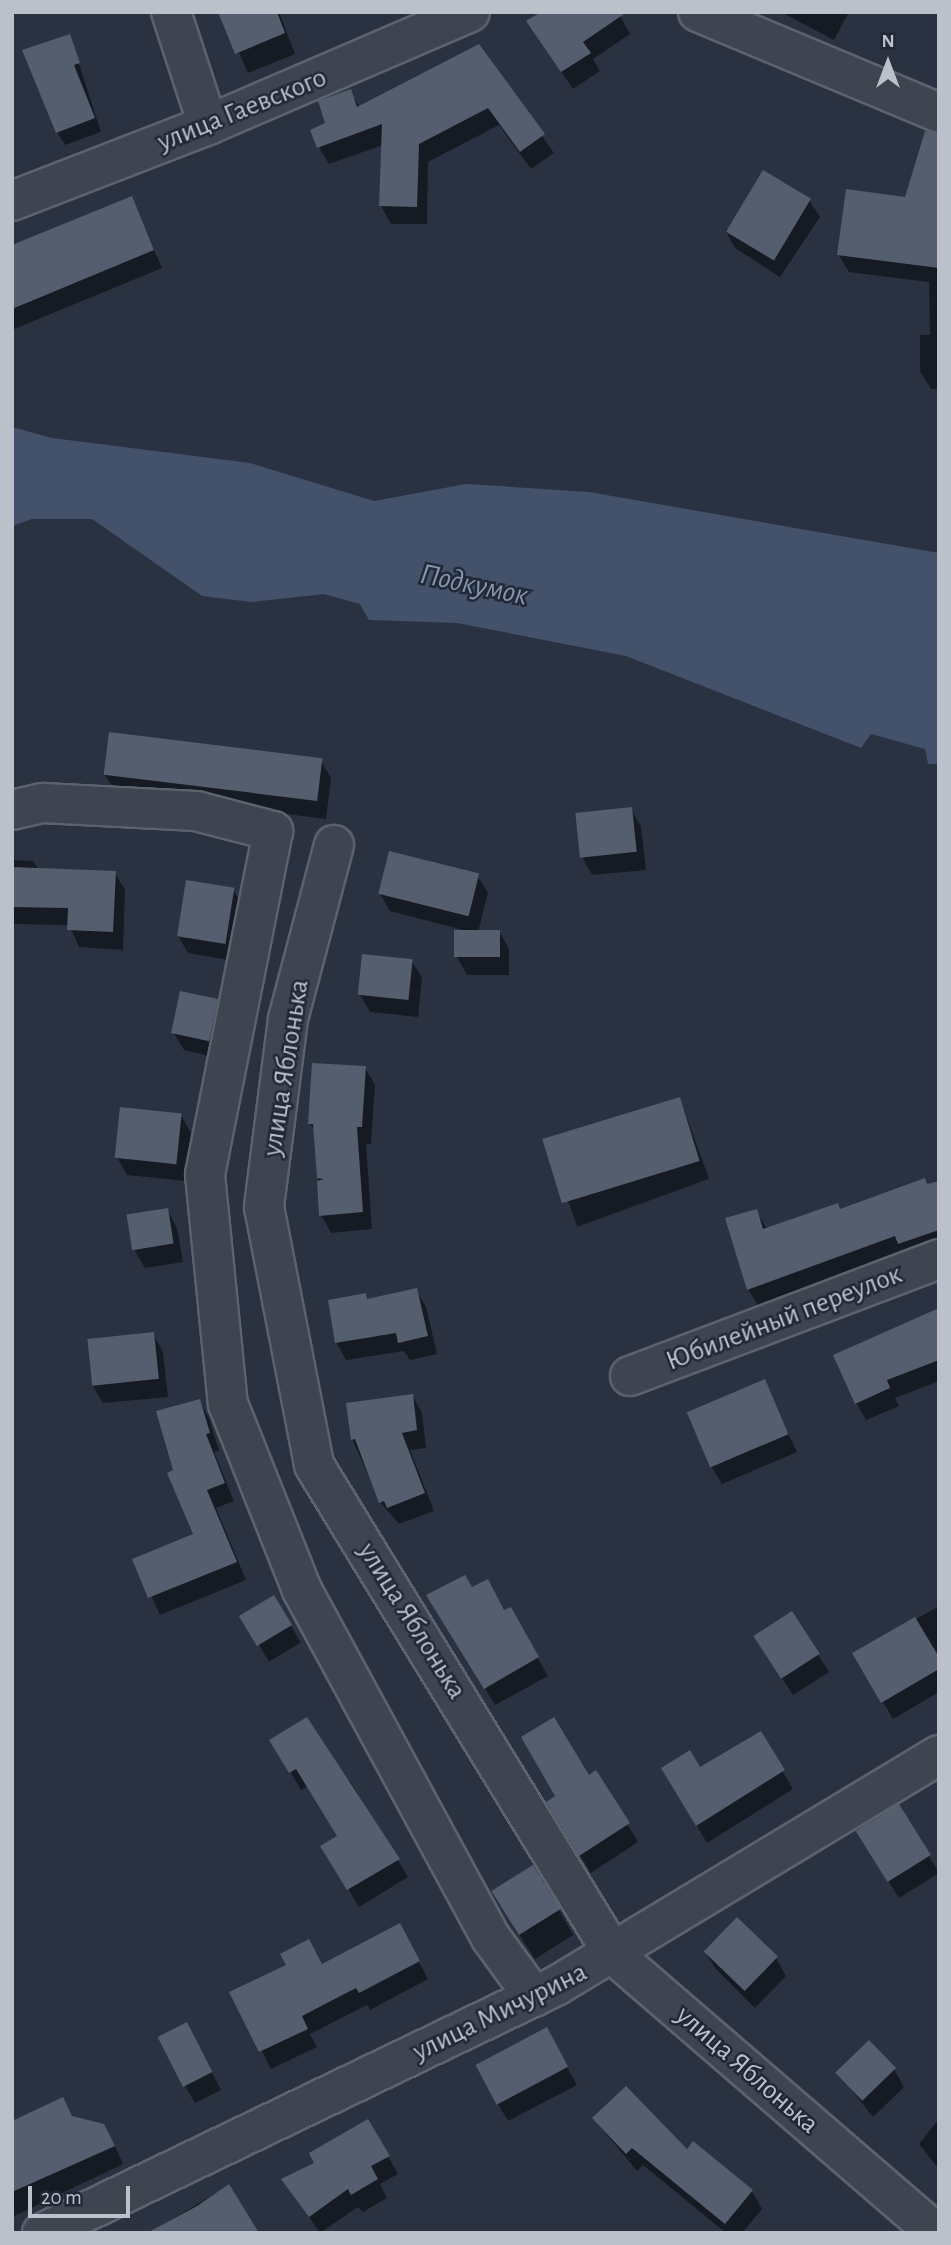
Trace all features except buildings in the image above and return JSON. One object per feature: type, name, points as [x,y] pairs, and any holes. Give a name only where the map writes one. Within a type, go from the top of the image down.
[{"type":"street","points":[[172,12],[208,125]]},
{"type":"street","name":"улица Гаевского","points":[[12,201],[208,125],[470,12]]},
{"type":"street","points":[[698,12],[939,113]]},
{"type":"street","name":"улица Яблонька","points":[[12,810],[43,803],[196,811],[274,831],[205,1175],[228,1404],[302,1590],[491,1938],[534,1997]]},
{"type":"street","name":"улица Яблонька","points":[[334,845],[288,1019],[264,1207],[314,1465],[614,1955],[936,2233]]},
{"type":"street","name":"Юбилейный переулок","points":[[630,1376],[939,1259]]},
{"type":"street","name":"улица Мичурина","points":[[42,2233],[534,1997],[614,1955],[939,1755]]},
{"type":"water","name":"Подкумок","points":[[12,427],[52,438],[250,463],[374,501],[466,484],[589,492],[939,553],[939,764],[928,764],[925,749],[871,734],[861,748],[626,656],[457,623],[369,620],[360,604],[324,594],[251,602],[202,596],[92,519],[32,519],[12,526]]}]
